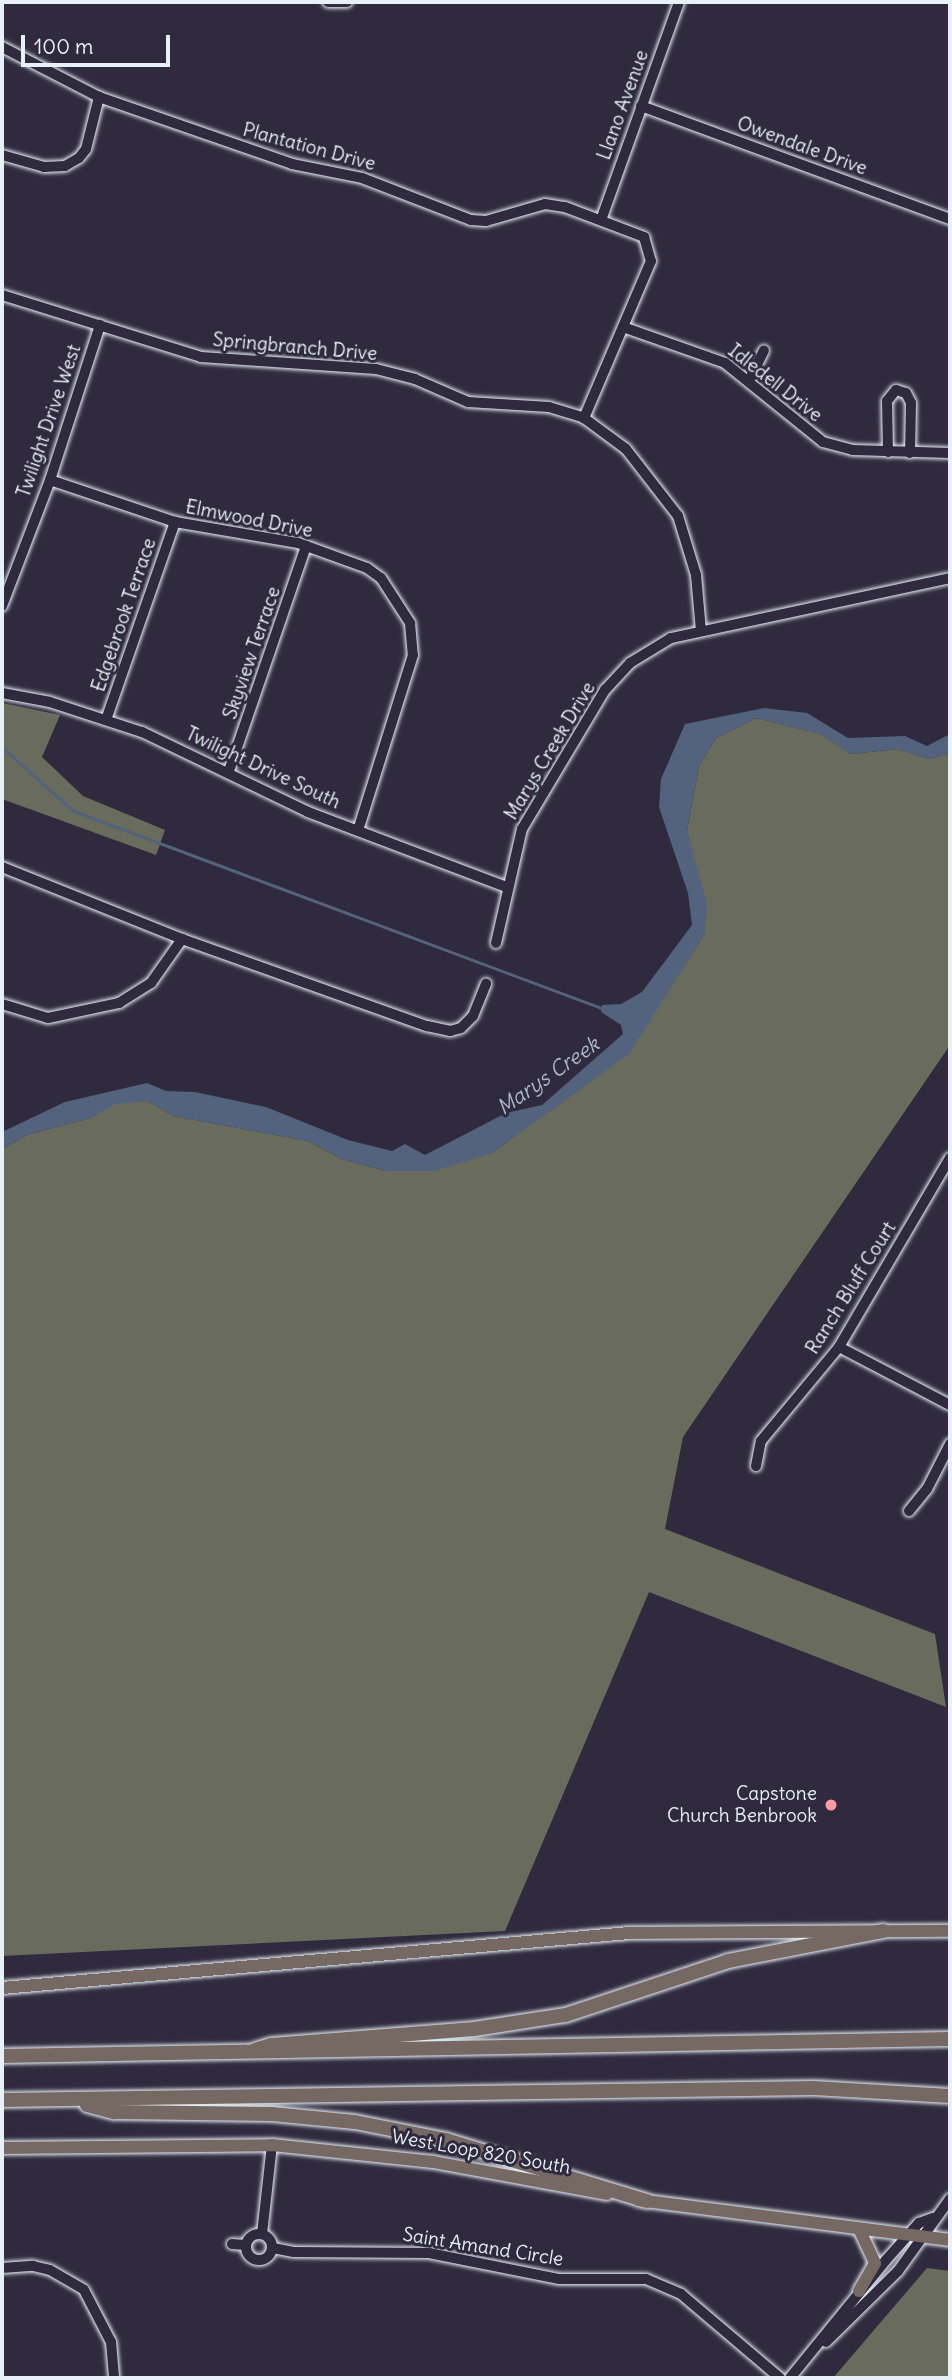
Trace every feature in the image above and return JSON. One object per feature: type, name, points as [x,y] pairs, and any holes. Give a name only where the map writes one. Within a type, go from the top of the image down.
[{"type":"highway","points":[[240,2055],[271,2045],[474,2029],[566,2015],[728,1961],[883,1931]]},
{"type":"highway","points":[[2,2056],[240,2055],[950,2039]]},
{"type":"highway","points":[[2,2100],[814,2088],[950,2096]]},
{"type":"highway","points":[[72,2101],[114,2112],[272,2114],[366,2124],[446,2140],[647,2201]]},
{"type":"main road","points":[[2,1988],[630,1933],[950,1931]]},
{"type":"main road","name":"West Loop 820 South","points":[[2,2148],[272,2145],[432,2162],[647,2201],[950,2240]]},
{"type":"main road","points":[[859,2228],[875,2263],[859,2291]]},
{"type":"street","points":[[328,2],[347,2]]},
{"type":"street","name":"Llano Avenue","points":[[601,220],[679,2]]},
{"type":"street","name":"Plantation Drive","points":[[2,47],[99,97],[292,164],[362,177],[471,220],[486,221],[545,204],[635,231],[649,245],[651,261],[623,327]]},
{"type":"street","points":[[2,155],[44,167],[65,166],[79,158],[86,149],[99,97]]},
{"type":"street","name":"Owendale Drive","points":[[641,106],[950,219]]},
{"type":"street","name":"Springbranch Drive","points":[[2,295],[201,357],[376,369],[415,379],[468,402],[549,407],[584,418],[634,457],[678,516],[696,575],[701,631]]},
{"type":"street","name":"Twilight Drive West","points":[[2,606],[50,480],[100,326]]},
{"type":"street","points":[[584,418],[623,327]]},
{"type":"street","name":"Idledell Drive","points":[[623,327],[707,354],[749,381],[823,442],[888,452],[950,453]]},
{"type":"street","points":[[749,381],[764,350]]},
{"type":"street","points":[[888,452],[887,401],[896,390],[906,393],[911,404],[909,453]]},
{"type":"street","name":"Elmwood Drive","points":[[50,480],[175,522],[306,546],[367,568],[381,578],[395,594],[413,636],[411,671],[358,831]]},
{"type":"street","name":"Edgebrook Terrace","points":[[106,720],[175,522]]},
{"type":"street","name":"Skyview Terrace","points":[[229,771],[306,546]]},
{"type":"street","name":"Marys Creek Drive","points":[[495,943],[512,854],[534,804],[605,690],[649,649],[701,631],[950,578]]},
{"type":"street","name":"Twilight Drive South","points":[[2,693],[106,720],[229,771],[358,831],[506,887]]},
{"type":"street","points":[[2,867],[182,939],[450,1031],[473,1016],[486,983]]},
{"type":"street","points":[[2,1004],[48,1018],[119,1003],[151,983],[182,939]]},
{"type":"street","name":"Ranch Bluff Court","points":[[756,1466],[761,1441],[772,1423],[839,1347],[950,1158]]},
{"type":"street","points":[[839,1347],[950,1405]]},
{"type":"street","points":[[909,1511],[927,1489],[950,1444]]},
{"type":"street","points":[[261,2234],[272,2145]]},
{"type":"street","points":[[790,2378],[813,2353],[870,2302],[925,2237],[933,2218],[950,2199]]},
{"type":"street","points":[[813,2353],[859,2291],[909,2234],[919,2223],[933,2218]]},
{"type":"street","points":[[261,2234],[270,2239],[273,2248],[267,2258],[256,2260],[248,2255],[246,2245],[251,2236],[261,2234]]},
{"type":"street","points":[[232,2244],[246,2245]]},
{"type":"street","name":"Saint Amand Circle","points":[[273,2248],[294,2252],[429,2253],[559,2279],[646,2278],[681,2294],[780,2378]]},
{"type":"street","points":[[2,2268],[33,2266],[50,2270],[84,2290],[111,2342],[114,2378]]},
{"type":"green space","points":[[2,703],[60,715],[42,757],[83,796],[165,830],[156,855],[2,799]]},
{"type":"green space","points":[[756,718],[821,734],[851,754],[898,749],[929,759],[950,753],[950,1045],[683,1437],[665,1529],[935,1634],[946,1707],[649,1592],[505,1931],[2,1956],[2,1149],[29,1134],[91,1118],[115,1103],[148,1101],[173,1116],[308,1141],[342,1159],[386,1171],[492,1153],[628,1054],[705,933],[700,883],[687,831],[699,766],[716,738]]},
{"type":"green space","points":[[927,2268],[950,2271],[950,2378],[833,2378]]},
{"type":"water","points":[[764,708],[807,713],[848,738],[905,736],[927,746],[950,734],[950,753],[929,759],[898,749],[851,754],[820,734],[756,718],[716,738],[699,766],[687,831],[707,904],[705,933],[629,1054],[492,1153],[435,1171],[386,1171],[342,1159],[308,1141],[173,1116],[148,1101],[115,1104],[91,1118],[29,1134],[2,1149],[2,1132],[65,1102],[147,1083],[166,1091],[195,1092],[266,1107],[348,1140],[392,1151],[405,1144],[425,1155],[506,1113],[542,1105],[623,1034],[621,1025],[601,1012],[602,1005],[621,1004],[642,992],[692,925],[688,893],[659,807],[661,779],[685,724]]},
{"type":"waterway","points":[[2,747],[74,811],[604,1009]]},
{"type":"place","name":"Capstone Church Benbrook","points":[[831,1805]]},
{"type":"water label","name":"Marys Creek","points":[[548,1076]]}]
